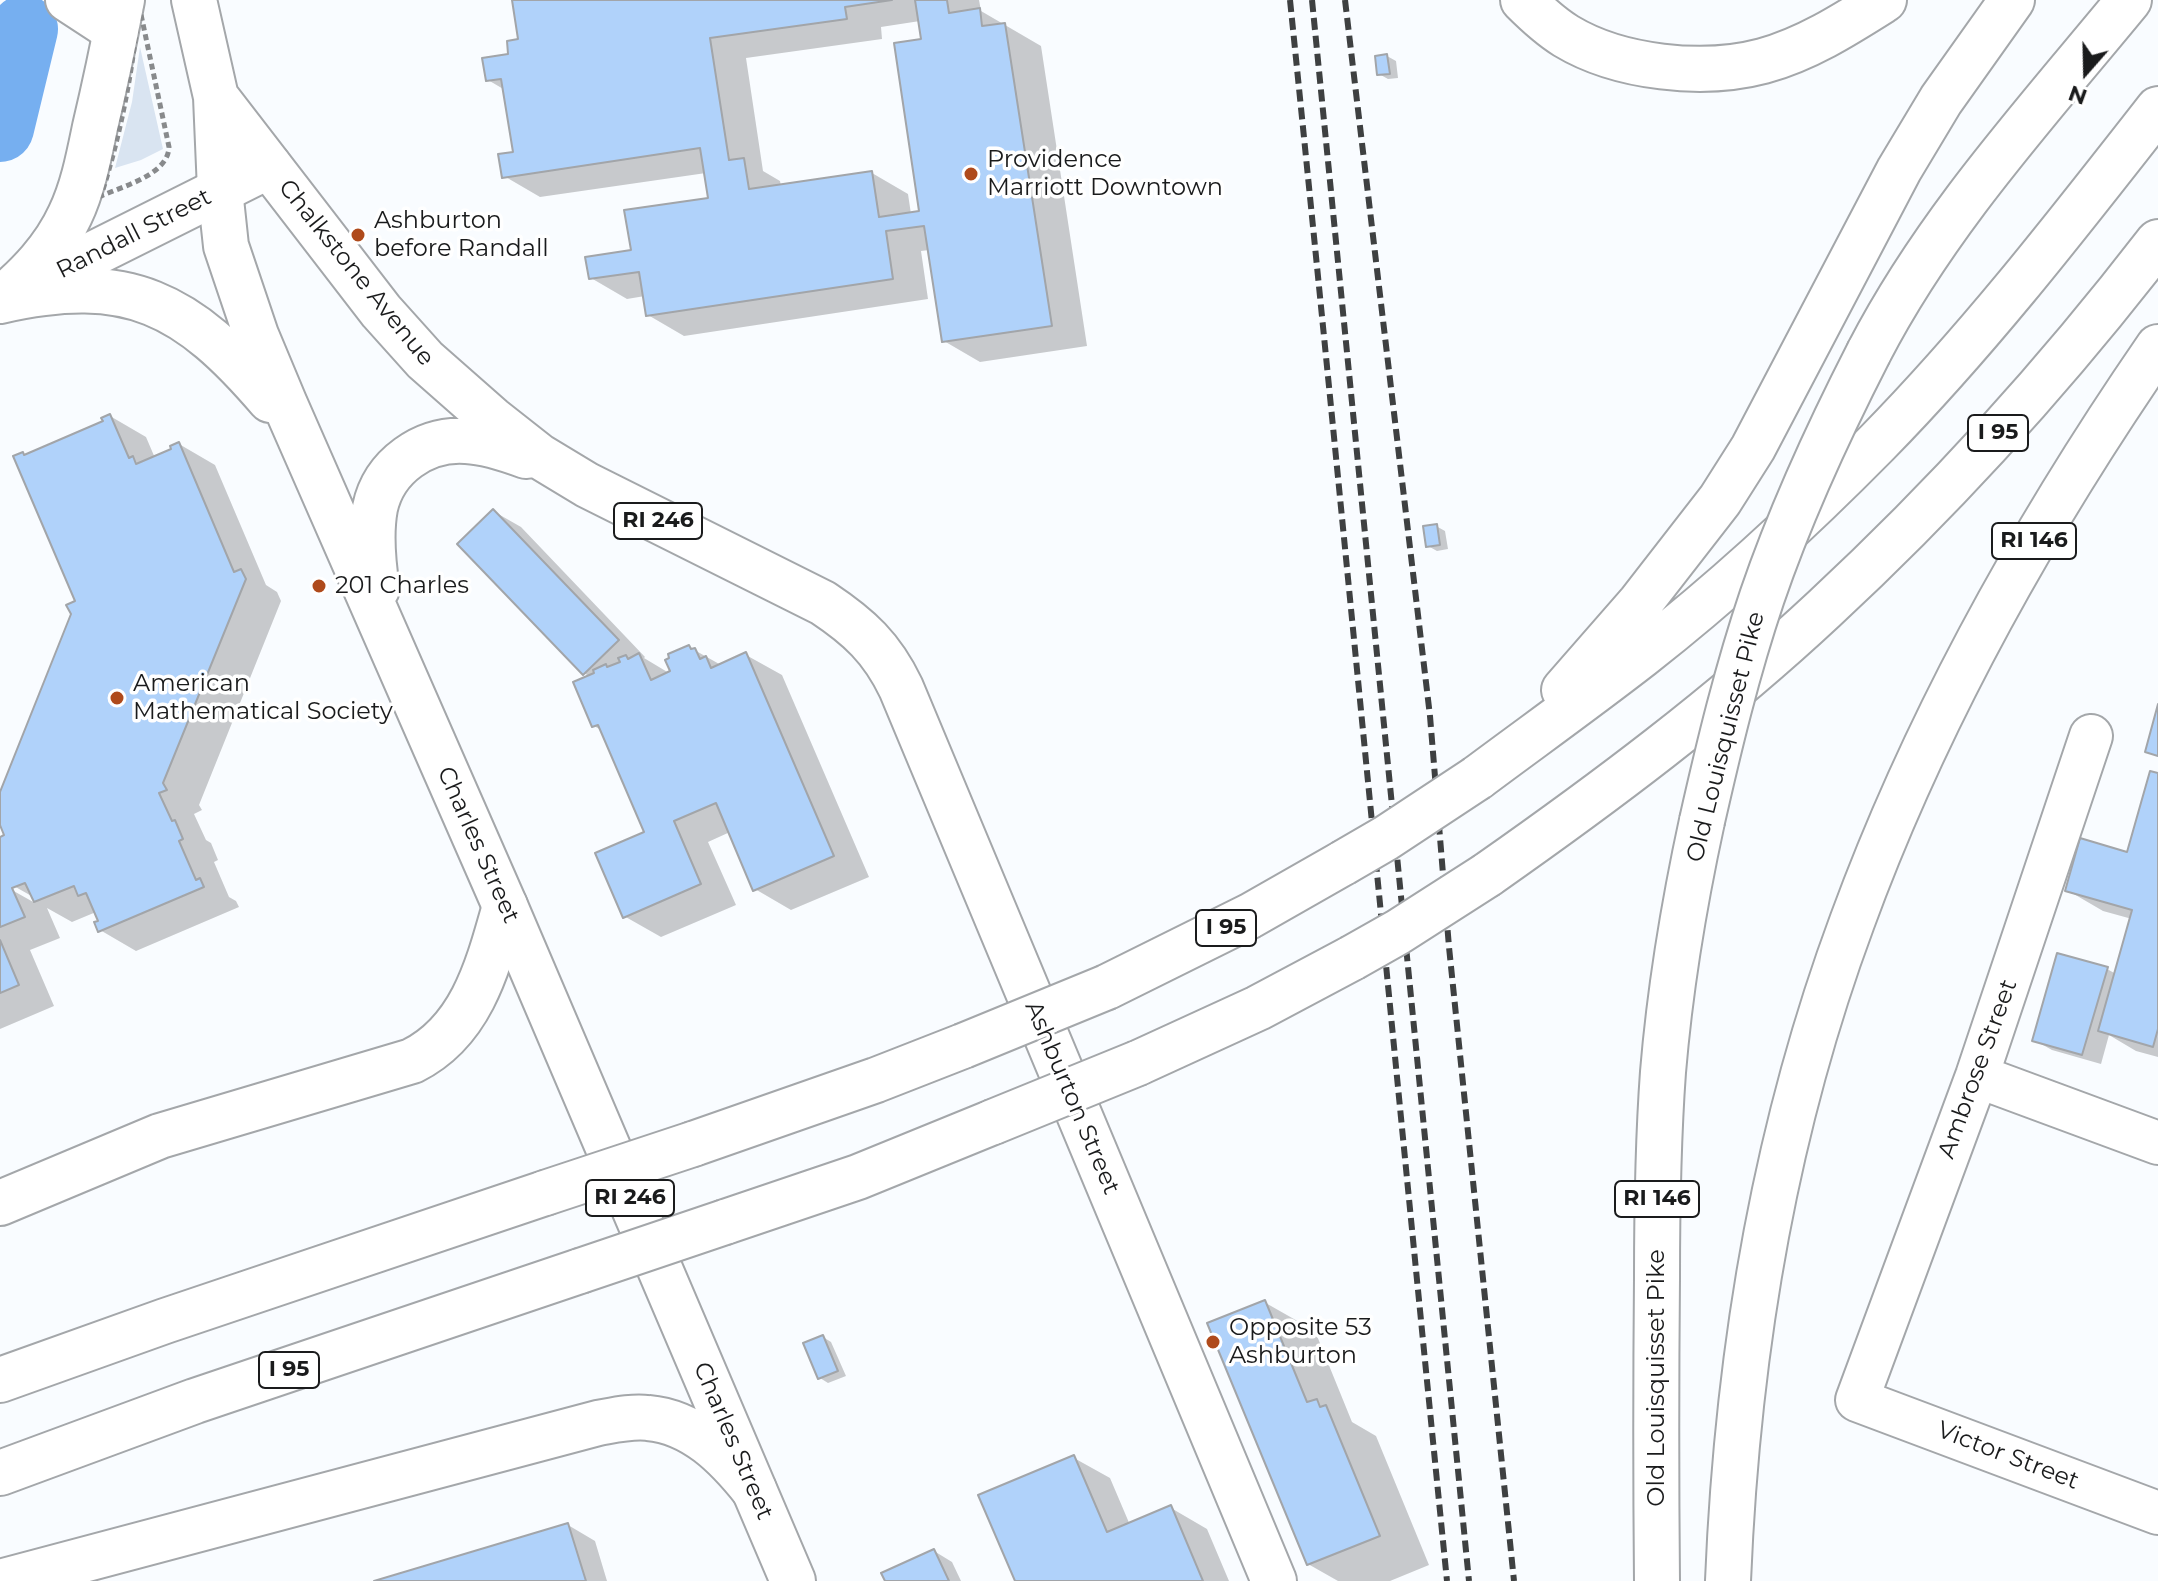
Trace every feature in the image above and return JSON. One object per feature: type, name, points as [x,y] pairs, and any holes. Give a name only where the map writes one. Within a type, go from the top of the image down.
[{"type":"main road","name":"Charles Street","points":[[194,0],[216,97],[226,246],[256,335],[505,906],[793,1581]]},
{"type":"main road","points":[[1523,0],[1565,35],[1594,50],[1627,60],[1697,68],[1732,67],[1763,61],[1796,49],[1884,0]]},
{"type":"main road","points":[[1477,778],[1591,661],[1648,594],[1720,500],[1753,448],[1899,170],[1941,100],[2012,0]]},
{"type":"main road","name":"Old Louisquisset Pike","points":[[1657,1581],[1656,1297],[1661,1116],[1667,1038],[1693,862],[1732,700],[1763,594],[1822,444],[1884,323],[1961,208],[2129,0]]},
{"type":"main road","points":[[0,301],[41,260],[69,217],[85,171],[119,16]]},
{"type":"main road","name":"Charles Street","points":[[216,97],[269,166]]},
{"type":"main road","name":"I 95","points":[[0,1380],[165,1321],[693,1144],[963,1046],[1107,987],[1250,916],[1386,838],[1477,778],[1590,695],[1657,643],[1765,550],[1875,445],[1940,376],[2008,299],[2158,109]]},
{"type":"main road","name":"Randall Street","points":[[0,301],[269,166]]},
{"type":"main road","name":"Chalkstone Avenue","points":[[269,166],[381,311],[425,360],[539,456],[608,497],[802,591],[854,625]]},
{"type":"main road","name":"I 95","points":[[0,1473],[195,1401],[858,1177],[1138,1063],[1258,1008],[1398,932],[1487,875],[1662,748],[1833,601],[1971,464],[2158,242]]},
{"type":"main road","points":[[0,301],[34,293],[86,290],[131,296],[169,310],[224,349],[298,434]]},
{"type":"main road","name":"RI 146","points":[[1728,1581],[1736,1456],[1752,1321],[1777,1188],[1818,1022],[1859,904],[1913,773],[1986,626],[2090,449],[2158,347]]},
{"type":"main road","points":[[383,626],[373,551],[374,511],[385,482],[400,463],[423,448],[466,441],[513,451],[565,473]]},
{"type":"main road","name":"Ashburton Street","points":[[854,625],[878,648],[901,688],[1274,1581]]},
{"type":"main road","points":[[0,1203],[160,1136],[412,1061],[426,1054],[451,1032],[469,1006],[485,971],[505,906]]},
{"type":"main road","points":[[4,1581],[620,1419],[646,1417],[681,1426],[698,1435],[722,1453],[754,1490]]},
{"type":"main road","points":[[1736,1456],[1747,1581]]},
{"type":"street","points":[[67,0],[119,16]]},
{"type":"street","name":"Ambrose Street","points":[[1857,1400],[1977,1076],[2091,736]]},
{"type":"street","points":[[1977,1076],[2158,1143]]},
{"type":"street","name":"Victor Street","points":[[1857,1400],[2158,1513]]},
{"type":"shaded area","points":[[140,47],[163,149],[115,168],[132,102]]},
{"type":"building","name":"Providence Marriott Downtown","points":[[512,0],[892,0],[845,7],[847,19],[710,38],[729,160],[744,158],[749,189],[872,171],[879,217],[919,211],[894,43],[921,39],[915,0],[947,0],[949,13],[980,8],[982,26],[1005,23],[1052,326],[942,342],[924,226],[886,231],[893,279],[646,316],[639,272],[589,279],[585,257],[631,250],[624,210],[708,198],[700,148],[502,178],[498,154],[513,152],[501,79],[486,81],[482,58],[508,54],[507,41],[518,39]]},
{"type":"building","points":[[1387,54],[1390,74],[1377,75],[1375,56]]},
{"type":"building","name":"American Mathematical Society","points":[[110,414],[129,458],[133,456],[136,464],[171,449],[170,446],[179,442],[234,572],[241,569],[246,579],[163,783],[167,790],[159,793],[172,821],[175,820],[183,839],[179,841],[196,880],[200,878],[204,887],[98,932],[94,922],[98,921],[86,893],[78,896],[74,886],[34,902],[25,883],[12,888],[25,917],[0,927],[0,837],[4,835],[0,825],[0,792],[71,614],[66,605],[75,601],[13,456],[23,452],[24,455],[103,421],[101,418]]},
{"type":"building","points":[[493,509],[619,640],[583,675],[457,544]]},
{"type":"building","points":[[1437,524],[1440,545],[1426,547],[1423,526]]},
{"type":"building","points":[[689,645],[691,649],[695,648],[700,659],[706,656],[711,668],[746,652],[834,856],[753,891],[716,803],[674,821],[701,884],[623,918],[595,853],[644,832],[598,725],[592,727],[573,682],[606,664],[607,667],[620,662],[618,658],[626,655],[628,659],[639,653],[651,680],[670,671],[665,660],[669,658],[668,654]]},
{"type":"building","points":[[2158,704],[2158,756],[2145,752]]},
{"type":"building","points":[[2150,771],[2158,773],[2158,1029],[2153,1047],[2098,1031],[2132,910],[2065,891],[2080,838],[2127,852]]},
{"type":"building","points":[[0,940],[19,985],[0,993]]},
{"type":"building","points":[[2057,953],[2108,967],[2082,1055],[2032,1041]]},
{"type":"building","points":[[1265,1300],[1307,1402],[1317,1399],[1320,1407],[1326,1405],[1380,1536],[1307,1565],[1207,1323]]},
{"type":"building","points":[[823,1335],[838,1371],[818,1379],[803,1343]]},
{"type":"building","points":[[1074,1455],[1107,1532],[1171,1505],[1203,1581],[1015,1581],[978,1495]]},
{"type":"building","points":[[568,1523],[586,1581],[374,1581]]},
{"type":"building","points":[[934,1549],[949,1581],[885,1581],[881,1573]]},
{"type":"waterway","points":[[0,128],[24,29]]},
{"type":"railway","points":[[1290,0],[1447,1581]]},
{"type":"railway","points":[[1312,0],[1469,1581]]},
{"type":"railway","points":[[1345,0],[1430,716],[1449,947],[1514,1581]]},
{"type":"place","name":"Providence Marriott Downtown","points":[[971,174]]},
{"type":"place","name":"Ashburton before Randall","points":[[358,235]]},
{"type":"place","name":"201 Charles","points":[[319,586]]},
{"type":"place","name":"American Mathematical Society","points":[[117,698]]},
{"type":"place","name":"Opposite 53 Ashburton","points":[[1213,1342]]}]
